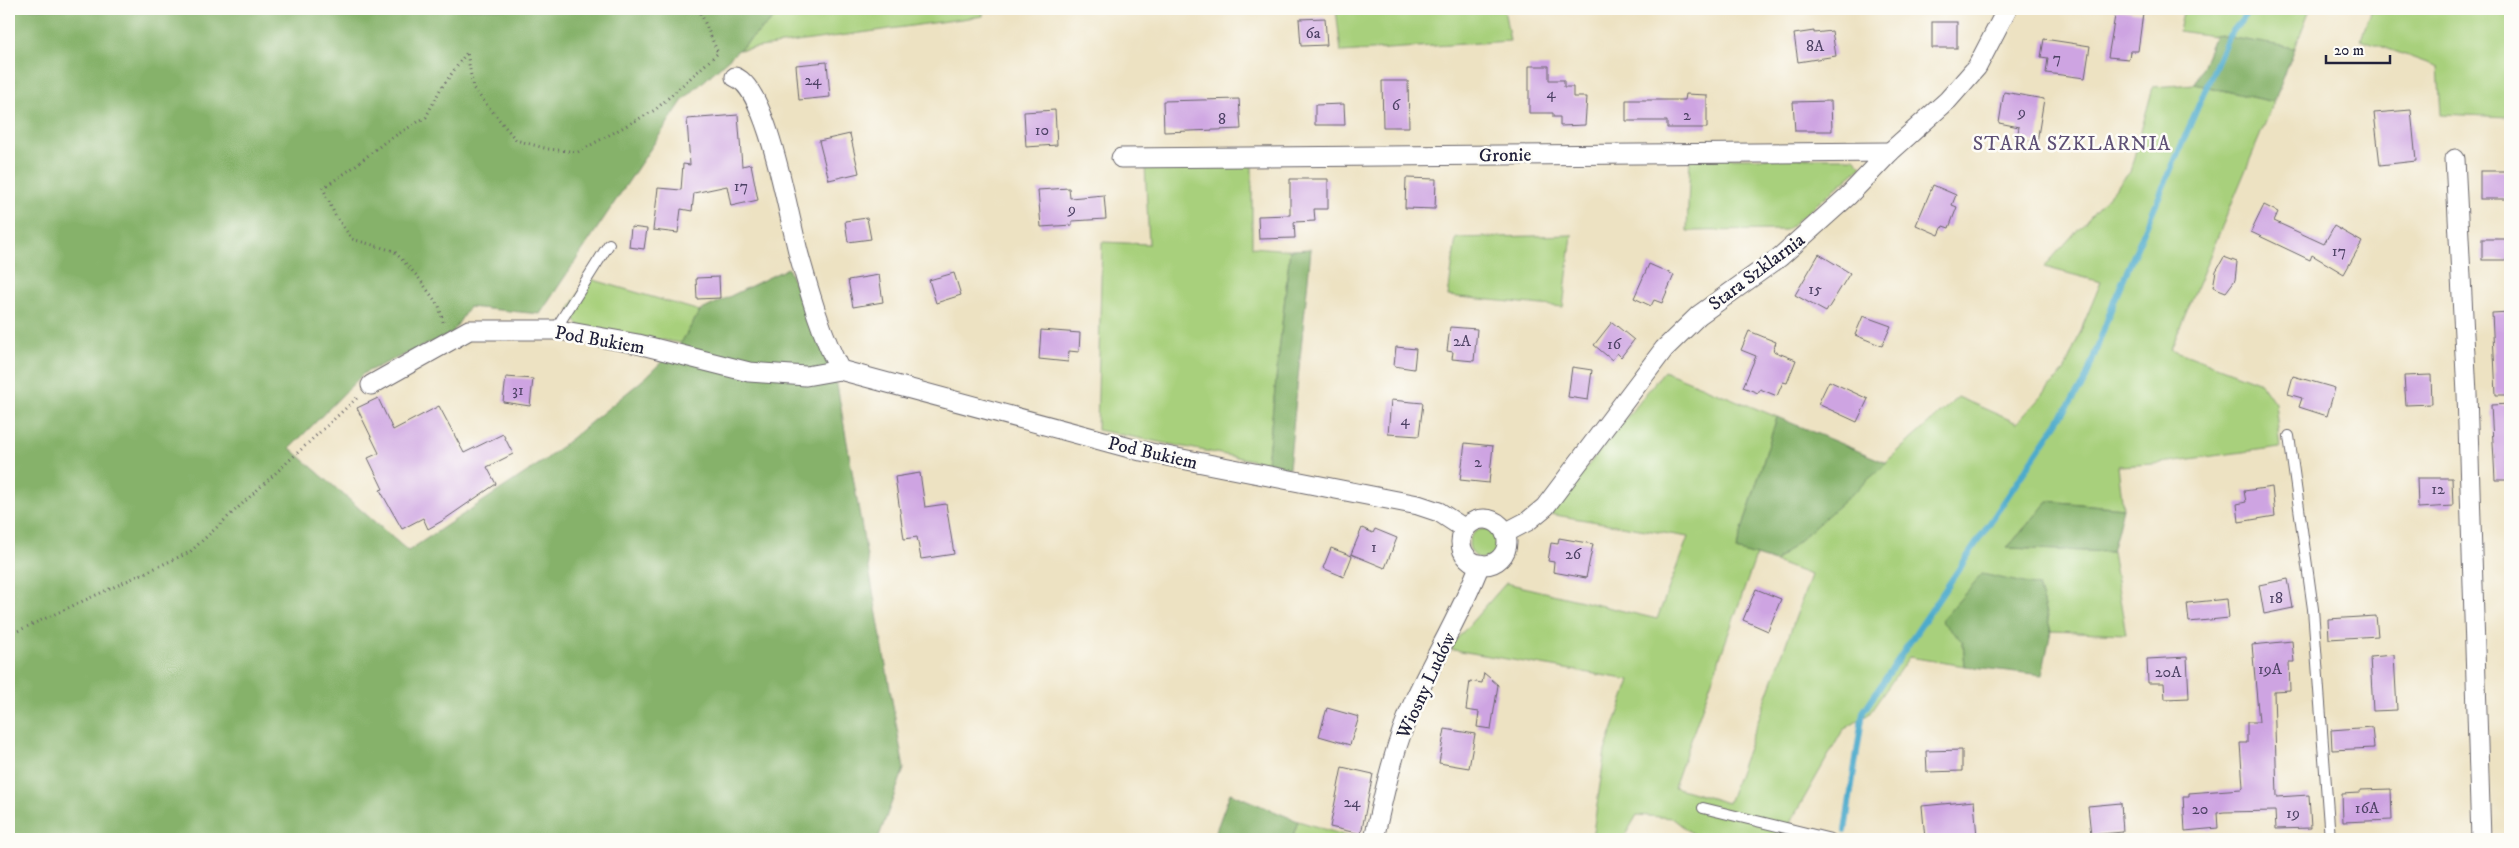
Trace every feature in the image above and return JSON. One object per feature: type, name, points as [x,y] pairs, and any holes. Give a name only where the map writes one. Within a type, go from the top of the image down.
[{"type":"street","name":"Stara Szklarnia","points":[[1504,533],[1528,521],[1545,508],[1664,349],[1699,315],[1780,257],[1848,196],[1890,152],[1948,100],[1977,67],[2006,9]]},
{"type":"street","points":[[735,77],[743,80],[751,89],[768,129],[799,255],[827,345],[840,370]]},
{"type":"street","name":"Gronie","points":[[1121,158],[1890,152]]},
{"type":"street","points":[[2456,160],[2468,413],[2481,839]]},
{"type":"street","name":"Pod Bukiem","points":[[371,385],[469,330],[559,330],[638,344],[749,372],[806,376],[840,370],[1141,451],[1418,505],[1439,512],[1465,529]]},
{"type":"street","points":[[1482,519],[1496,523],[1504,533],[1506,547],[1494,562],[1480,564],[1473,562],[1462,551],[1461,543],[1465,529],[1476,520],[1482,519]]},
{"type":"street","name":"Wiosny Ludów","points":[[1374,839],[1398,742],[1415,700],[1465,603],[1480,564]]},
{"type":"lane","points":[[559,330],[560,322],[609,244]]},
{"type":"lane","points":[[2289,436],[2313,609],[2330,839]]},
{"type":"lane","points":[[1703,808],[1831,839]]},
{"type":"path","points":[[448,342],[438,306],[418,277],[394,251],[352,239],[335,215],[323,188],[385,142],[426,117],[440,90],[467,52],[473,88],[516,140],[548,149],[578,152],[655,110],[718,53],[699,9]]},
{"type":"path","points":[[9,634],[190,552],[371,385]]},
{"type":"green space","points":[[9,9],[784,9],[683,100],[540,314],[469,307],[452,333],[364,373],[290,448],[408,551],[545,460],[645,378],[681,343],[700,311],[788,268],[837,385],[904,769],[878,839],[9,839]]},
{"type":"green space","points":[[784,9],[983,9],[983,16],[739,50]]},
{"type":"green space","points":[[1336,9],[1504,9],[1510,41],[1341,52]]},
{"type":"green space","points":[[2184,9],[2310,9],[2295,48],[2179,31]]},
{"type":"green space","points":[[2372,9],[2510,9],[2510,117],[2441,114],[2438,67],[2361,39]]},
{"type":"green space","points":[[2215,35],[2295,48],[2274,102],[2195,84]]},
{"type":"green space","points":[[2195,84],[2274,102],[2171,349],[2261,383],[2275,403],[2280,447],[2153,464],[2118,466],[2123,508],[2048,501],[2007,548],[2112,552],[2126,634],[2051,631],[2038,586],[1963,642],[1965,666],[1909,657],[1869,714],[1843,730],[1790,823],[1826,839],[1695,839],[1694,835],[1672,818],[1637,815],[1623,839],[1592,839],[1605,751],[1630,680],[1448,649],[1506,583],[1657,619],[1688,537],[1549,514],[1664,371],[1777,417],[1736,550],[1756,556],[1674,787],[1728,803],[1811,575],[1775,562],[1958,397],[2017,423],[2064,371],[2101,282],[2044,267],[2130,172],[2153,87]]},
{"type":"green space","points":[[1690,158],[1854,158],[1862,166],[1786,230],[1687,231]]},
{"type":"green space","points":[[1252,163],[1252,247],[1290,250],[1267,463],[1097,430],[1102,242],[1149,244],[1145,165]]},
{"type":"green space","points":[[1572,235],[1563,307],[1448,296],[1456,238]]},
{"type":"green space","points":[[1311,249],[1289,468],[1267,463],[1290,250]]},
{"type":"green space","points":[[587,278],[700,311],[681,343],[580,327],[569,311]]},
{"type":"green space","points":[[1777,417],[1887,463],[1775,562],[1736,550]]},
{"type":"green space","points":[[2048,501],[2123,508],[2112,552],[2007,548]]},
{"type":"green space","points":[[1484,529],[1490,530],[1498,538],[1498,550],[1490,558],[1484,559],[1478,558],[1470,550],[1469,544],[1470,538],[1478,530]]},
{"type":"green space","points":[[1982,574],[2038,586],[2051,631],[2042,675],[1965,666],[1963,642],[1941,621]]},
{"type":"green space","points":[[1230,793],[1298,821],[1292,839],[1213,839]]},
{"type":"green space","points":[[1298,821],[1357,839],[1292,839]]},
{"type":"building","points":[[2116,10],[2143,13],[2138,51],[2130,51],[2129,59],[2108,57]]},
{"type":"building","points":[[1325,18],[1327,45],[1301,46],[1299,19]]},
{"type":"building","points":[[1932,22],[1957,22],[1957,48],[1932,48]]},
{"type":"building","points":[[1814,31],[1814,33],[1832,31],[1836,56],[1798,62],[1794,34]]},
{"type":"building","points":[[2044,39],[2090,46],[2085,78],[2046,73],[2048,58],[2041,57]]},
{"type":"building","points":[[827,62],[830,97],[799,100],[796,65]]},
{"type":"building","points":[[1529,66],[1549,66],[1549,80],[1564,80],[1564,87],[1573,87],[1573,97],[1587,97],[1585,125],[1560,126],[1560,117],[1553,117],[1553,113],[1529,113]]},
{"type":"building","points":[[1382,81],[1408,81],[1409,127],[1383,127]]},
{"type":"building","points":[[2004,92],[2044,99],[2037,142],[2017,138],[2019,127],[1999,123]]},
{"type":"building","points":[[1686,94],[1707,95],[1707,128],[1667,128],[1667,121],[1626,121],[1626,100],[1685,100]]},
{"type":"building","points":[[1239,99],[1241,129],[1164,132],[1163,101]]},
{"type":"building","points":[[1831,101],[1832,131],[1795,131],[1793,102]]},
{"type":"building","points":[[1344,104],[1345,125],[1315,125],[1315,105]]},
{"type":"building","points":[[1055,110],[1057,145],[1026,147],[1024,112]]},
{"type":"building","points":[[2411,110],[2416,161],[2380,165],[2374,113]]},
{"type":"building","points":[[738,115],[742,166],[751,164],[758,200],[731,206],[727,186],[694,193],[692,211],[681,209],[678,233],[653,230],[658,188],[681,190],[683,164],[690,165],[687,119]]},
{"type":"building","points":[[850,134],[859,173],[829,180],[819,141]]},
{"type":"building","points":[[2480,171],[2509,171],[2509,199],[2480,199]]},
{"type":"building","points":[[1406,178],[1436,179],[1435,209],[1405,208]]},
{"type":"building","points":[[1290,179],[1328,179],[1328,209],[1314,209],[1315,221],[1294,222],[1295,238],[1259,239],[1258,216],[1290,215]]},
{"type":"building","points":[[1933,185],[1956,195],[1952,205],[1957,207],[1949,228],[1943,226],[1939,235],[1916,225]]},
{"type":"building","points":[[1069,188],[1070,198],[1104,195],[1106,219],[1072,221],[1072,225],[1041,227],[1038,190]]},
{"type":"building","points":[[2264,205],[2278,212],[2274,221],[2324,244],[2334,226],[2362,242],[2344,274],[2312,255],[2310,260],[2251,232]]},
{"type":"building","points":[[867,218],[871,239],[848,242],[845,221]]},
{"type":"building","points":[[631,227],[647,229],[644,249],[629,247]]},
{"type":"building","points":[[2482,239],[2510,239],[2510,260],[2482,260]]},
{"type":"building","points":[[1819,254],[1850,273],[1826,312],[1795,295]]},
{"type":"building","points":[[2224,257],[2237,262],[2235,280],[2226,292],[2213,287],[2216,271]]},
{"type":"building","points":[[1649,264],[1674,275],[1662,303],[1654,300],[1651,306],[1634,298]]},
{"type":"building","points":[[954,273],[961,295],[936,303],[929,280]]},
{"type":"building","points":[[879,275],[883,302],[853,307],[848,280]]},
{"type":"building","points":[[719,277],[720,298],[697,299],[696,278]]},
{"type":"building","points":[[2510,312],[2510,395],[2496,395],[2492,313]]},
{"type":"building","points":[[1863,316],[1891,326],[1882,346],[1855,335]]},
{"type":"building","points":[[1612,322],[1634,340],[1621,357],[1617,353],[1612,360],[1594,345]]},
{"type":"building","points":[[1450,327],[1477,329],[1474,361],[1452,359],[1453,352],[1447,351]]},
{"type":"building","points":[[1041,330],[1080,333],[1079,352],[1069,351],[1068,362],[1039,359]]},
{"type":"building","points":[[1749,331],[1776,342],[1773,351],[1796,360],[1787,383],[1783,382],[1777,396],[1760,389],[1758,393],[1743,387],[1756,356],[1741,350]]},
{"type":"building","points":[[1396,347],[1416,349],[1414,369],[1394,366]]},
{"type":"building","points":[[1572,367],[1592,370],[1588,400],[1568,397]]},
{"type":"building","points":[[2431,375],[2432,404],[2406,405],[2404,376]]},
{"type":"building","points":[[2293,376],[2335,388],[2327,416],[2299,407],[2302,398],[2288,394]]},
{"type":"building","points":[[506,377],[533,379],[530,406],[503,402]]},
{"type":"building","points":[[1829,381],[1868,399],[1857,422],[1818,404]]},
{"type":"building","points":[[378,398],[393,430],[439,406],[464,453],[503,434],[513,454],[487,467],[496,484],[442,521],[428,529],[423,518],[402,529],[380,490],[383,489],[368,458],[379,453],[357,408]]},
{"type":"building","points":[[1391,400],[1423,403],[1419,436],[1388,434]]},
{"type":"building","points":[[2510,404],[2510,480],[2495,480],[2491,405]]},
{"type":"building","points":[[1465,443],[1493,446],[1489,483],[1460,480]]},
{"type":"building","points":[[920,473],[925,507],[946,504],[954,554],[921,559],[917,537],[904,539],[895,477]]},
{"type":"building","points":[[2417,478],[2452,478],[2453,506],[2418,508]]},
{"type":"building","points":[[2272,487],[2275,516],[2239,522],[2237,504],[2246,502],[2244,491]]},
{"type":"building","points":[[1362,528],[1373,533],[1375,529],[1397,538],[1385,568],[1351,554]]},
{"type":"building","points":[[1559,538],[1593,544],[1586,578],[1553,572],[1554,562],[1548,561],[1551,543],[1558,544]]},
{"type":"building","points":[[1331,548],[1352,556],[1344,577],[1323,568]]},
{"type":"building","points":[[2288,579],[2293,608],[2264,614],[2259,585]]},
{"type":"building","points":[[1756,589],[1781,599],[1768,631],[1743,620]]},
{"type":"building","points":[[2227,599],[2229,618],[2189,622],[2187,603]]},
{"type":"building","points":[[2376,616],[2378,636],[2329,639],[2328,619]]},
{"type":"building","points":[[2292,641],[2294,662],[2289,662],[2290,690],[2274,691],[2277,797],[2309,795],[2311,828],[2276,829],[2275,811],[2224,812],[2217,813],[2218,828],[2185,831],[2183,796],[2189,796],[2189,793],[2241,789],[2243,787],[2240,743],[2247,743],[2247,722],[2259,722],[2252,645]]},
{"type":"building","points":[[2394,655],[2397,710],[2373,711],[2370,657]]},
{"type":"building","points":[[2187,657],[2189,698],[2165,699],[2164,683],[2148,683],[2147,659]]},
{"type":"building","points":[[1484,673],[1498,685],[1491,729],[1477,727],[1479,712],[1466,710],[1470,681],[1482,683]]},
{"type":"building","points":[[1327,708],[1359,717],[1350,745],[1319,736]]},
{"type":"building","points":[[2372,727],[2374,748],[2332,750],[2331,730]]},
{"type":"building","points":[[1445,729],[1475,734],[1469,768],[1439,763]]},
{"type":"building","points":[[1962,750],[1962,771],[1927,772],[1926,751]]},
{"type":"building","points":[[1342,767],[1373,774],[1361,834],[1330,827]]},
{"type":"building","points":[[2391,789],[2392,820],[2343,822],[2342,794],[2360,793],[2360,790]]},
{"type":"building","points":[[1974,801],[1977,837],[1925,839],[1922,806]]},
{"type":"building","points":[[2121,803],[2123,832],[2091,835],[2088,806]]},
{"type":"waterway","points":[[1845,831],[1863,712],[2085,381],[2114,301],[2228,37],[2251,9]]},
{"type":"district","name":"STARA SZKLARNIA","points":[[2072,143]]}]
